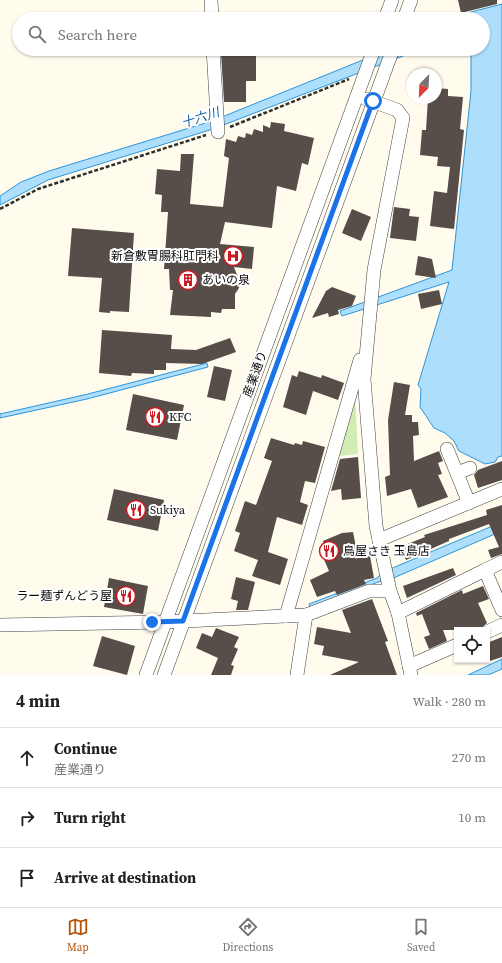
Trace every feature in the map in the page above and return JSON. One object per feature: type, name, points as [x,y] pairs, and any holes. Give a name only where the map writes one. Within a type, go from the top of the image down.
[{"type":"street","points":[[211,0],[212,12]]},
{"type":"street","points":[[388,12],[392,0]]},
{"type":"street","points":[[407,12],[411,0]]},
{"type":"street","points":[[213,56],[218,132]]},
{"type":"street","name":"産業通り","points":[[146,675],[371,56]]},
{"type":"street","name":"産業通り","points":[[164,675],[390,56]]},
{"type":"street","points":[[357,96],[397,110],[403,118],[374,270],[364,379],[376,526],[390,591],[398,613],[410,670],[454,647]]},
{"type":"street","points":[[286,616],[350,393],[367,341]]},
{"type":"street","points":[[447,449],[469,503]]},
{"type":"street","points":[[457,473],[470,468]]},
{"type":"street","points":[[379,540],[502,489]]},
{"type":"street","points":[[398,613],[502,562]]},
{"type":"street","points":[[485,570],[502,610]]},
{"type":"street","points":[[0,625],[165,622],[306,615],[368,591],[390,591]]},
{"type":"street","points":[[297,675],[306,615]]},
{"type":"street","points":[[490,631],[502,625]]},
{"type":"path","points":[[0,209],[38,189],[218,132],[365,74]]},
{"type":"green space","points":[[355,392],[358,454],[339,456]]},
{"type":"water","points":[[502,4],[502,456],[498,457],[495,462],[485,464],[459,451],[454,441],[445,433],[434,428],[420,407],[421,389],[418,385],[449,282],[342,316],[340,311],[452,270],[471,91],[471,56],[490,56],[490,12],[471,12]]},
{"type":"water","points":[[373,56],[403,56],[213,129],[48,180],[0,205],[0,196],[21,182],[49,171],[212,121]]},
{"type":"water","points":[[207,363],[208,367],[87,399],[0,418],[0,414],[88,394]]},
{"type":"water","points":[[502,522],[502,531],[391,579],[378,582],[315,608],[310,608],[309,604],[377,578],[383,572]]},
{"type":"water","points":[[502,659],[502,669],[488,675],[468,675]]},
{"type":"building","points":[[458,0],[497,0],[497,4],[461,12]]},
{"type":"building","points":[[221,56],[256,56],[256,81],[246,81],[246,102],[224,102]]},
{"type":"building","points":[[442,88],[448,89],[448,96],[463,97],[460,129],[464,130],[454,229],[430,226],[434,191],[447,193],[450,167],[437,166],[438,157],[420,155],[422,130],[426,130],[428,104],[442,104]]},
{"type":"building","points":[[271,122],[285,124],[284,131],[314,138],[308,165],[302,163],[296,191],[277,186],[272,228],[225,222],[220,244],[254,247],[252,269],[234,267],[240,283],[235,294],[235,309],[222,309],[221,313],[211,312],[211,317],[170,315],[173,290],[170,290],[169,269],[164,269],[168,212],[161,212],[162,195],[155,194],[157,169],[180,171],[181,154],[194,154],[190,204],[223,207],[229,158],[224,156],[226,139],[236,142],[238,136],[245,138],[246,133],[252,135],[254,129],[263,132],[263,125],[270,128]]},
{"type":"building","points":[[394,207],[410,209],[409,216],[419,217],[416,241],[390,238]]},
{"type":"building","points":[[352,209],[371,217],[361,241],[342,233]]},
{"type":"building","points":[[72,228],[134,233],[129,312],[99,312],[102,278],[68,276]]},
{"type":"building","points":[[418,256],[432,259],[436,278],[415,275]]},
{"type":"building","points":[[332,287],[356,296],[352,306],[338,310],[339,314],[329,317],[328,313],[312,318],[326,291]]},
{"type":"building","points":[[439,290],[442,304],[421,309],[418,294]]},
{"type":"building","points":[[102,330],[172,335],[171,349],[196,350],[230,338],[236,352],[202,364],[166,363],[166,370],[154,370],[154,374],[132,373],[131,376],[99,373]]},
{"type":"building","points":[[214,366],[232,370],[225,401],[207,397]]},
{"type":"building","points":[[299,371],[321,378],[322,375],[344,383],[338,400],[313,391],[306,415],[283,407],[292,375],[297,377]]},
{"type":"building","points":[[394,382],[410,385],[405,415],[412,415],[412,422],[418,422],[419,435],[413,436],[414,461],[439,451],[443,461],[438,463],[442,474],[438,475],[448,497],[418,508],[411,489],[387,496],[385,477],[390,475],[388,420]]},
{"type":"building","name":"KFC","points":[[133,394],[184,405],[177,440],[126,430]]},
{"type":"building","points":[[271,438],[294,445],[295,443],[302,445],[303,441],[325,447],[315,483],[305,481],[300,502],[308,505],[302,525],[277,517],[268,552],[288,559],[280,585],[252,576],[258,560],[234,551],[240,533],[235,531],[245,501],[256,505],[272,461],[264,458]]},
{"type":"building","points":[[358,457],[361,498],[342,500],[341,489],[331,491],[340,459]]},
{"type":"building","points":[[502,461],[502,480],[478,488],[474,475],[478,470]]},
{"type":"building","name":"Sukiya","points":[[114,489],[164,500],[158,531],[107,520]]},
{"type":"building","points":[[502,505],[502,554],[491,558],[488,550],[499,547],[489,524],[449,539],[449,541],[406,560],[400,547],[425,537],[424,535],[487,515],[486,510]]},
{"type":"building","points":[[353,532],[356,547],[368,545],[374,578],[364,580],[366,584],[337,595],[335,591],[317,597],[310,580],[329,571],[319,548],[324,546],[323,541],[342,533]]},
{"type":"building","points":[[453,568],[456,575],[407,598],[403,586]]},
{"type":"building","points":[[236,577],[255,582],[248,610],[236,610],[238,601],[231,599]]},
{"type":"building","name":"ラー麺ずんどう屋","points":[[109,578],[148,586],[143,614],[104,607]]},
{"type":"building","points":[[483,586],[489,599],[478,603],[487,623],[482,627],[454,627],[454,630],[443,630],[447,641],[429,649],[424,637],[430,635],[422,614],[417,616],[416,613],[462,590],[463,594]]},
{"type":"building","points":[[372,599],[388,641],[385,642],[397,675],[330,675],[359,662],[322,655],[324,646],[314,644],[317,627],[351,633],[342,610]]},
{"type":"building","points":[[216,628],[239,637],[234,647],[238,649],[231,665],[234,666],[231,675],[211,675],[218,658],[196,648],[202,633],[212,637]]},
{"type":"building","points":[[102,636],[135,646],[127,675],[93,666]]},
{"type":"building","points":[[502,637],[502,657],[490,661],[490,642]]},
{"type":"place","name":"新倉敷胃腸科肛門科","points":[[233,256]]},
{"type":"place","name":"あいの泉","points":[[188,280]]},
{"type":"place","name":"KFC","points":[[155,417]]},
{"type":"place","name":"Sukiya","points":[[136,510]]},
{"type":"place","name":"鳥屋さき 玉島店","points":[[329,551]]},
{"type":"place","name":"ラー麺ずんどう屋","points":[[126,596]]},
{"type":"route","points":[[152,622],[183,621],[373,101]]},
{"type":"water label","name":"十六川","points":[[200,117]]}]
